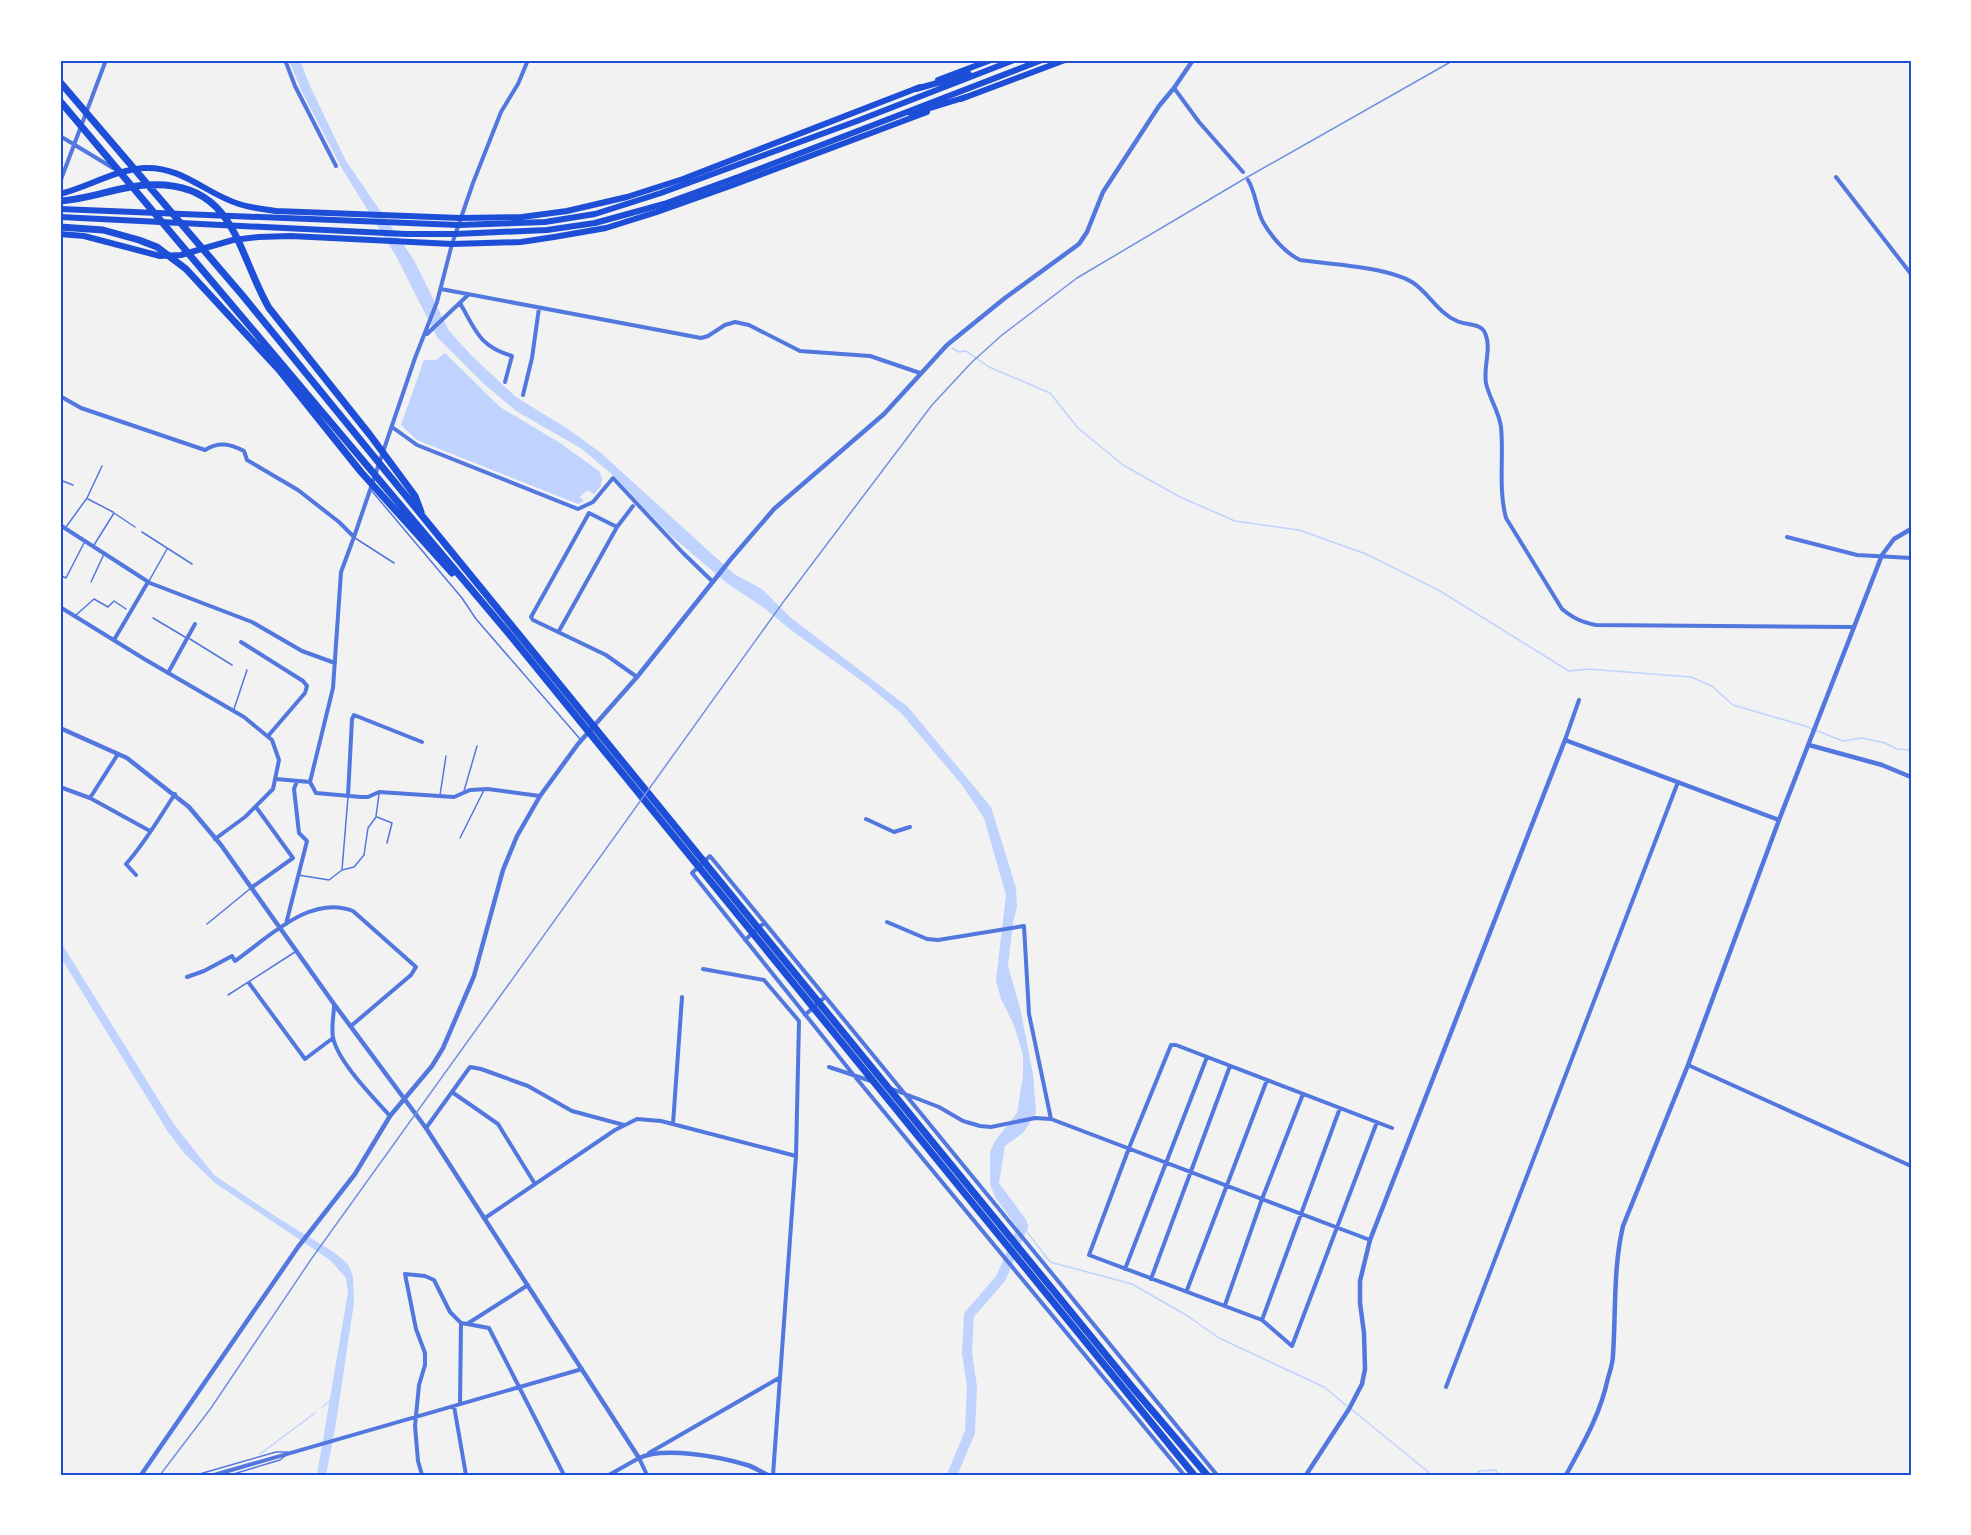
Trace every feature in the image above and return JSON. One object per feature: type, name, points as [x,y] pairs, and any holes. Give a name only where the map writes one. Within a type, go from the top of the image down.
[{"type":"highway","points":[[60,82],[243,296],[1133,1388],[1207,1475]]},
{"type":"highway","points":[[60,101],[508,634],[1194,1475]]},
{"type":"highway","points":[[60,201],[80,199],[126,188],[163,185],[187,190],[208,200],[228,219],[269,308],[370,435],[415,496],[423,517]]},
{"type":"highway","points":[[60,227],[122,234],[157,247],[186,269],[280,371],[360,472],[508,634]]},
{"type":"main road","points":[[60,194],[118,173],[145,168],[166,169],[189,178],[238,204],[276,211],[459,222],[567,211],[627,197],[683,179],[991,60]]},
{"type":"main road","points":[[60,209],[361,221],[545,222],[595,214],[661,193],[1014,60]]},
{"type":"main road","points":[[60,217],[406,234],[547,230],[595,223],[675,200],[1042,60]]},
{"type":"main road","points":[[60,234],[84,236],[160,256],[181,255],[233,240],[259,237],[291,236],[452,244],[521,242],[606,228],[733,185],[1065,60]]},
{"type":"main road","points":[[916,89],[1004,64]]},
{"type":"main road","points":[[862,128],[966,97]]},
{"type":"street","points":[[60,182],[106,60]]},
{"type":"street","points":[[285,60],[295,86],[336,166]]},
{"type":"street","points":[[528,60],[518,84],[501,112],[459,222],[428,331],[415,358],[341,572],[333,688],[310,783],[316,793],[348,796],[368,797],[379,792],[454,797],[470,790],[484,789],[540,796]]},
{"type":"street","points":[[141,1475],[298,1247],[355,1174],[390,1116],[432,1066],[443,1048],[474,976],[503,870],[517,836],[540,796],[580,742],[637,677],[774,509],[861,435],[947,345],[1005,298],[1079,244],[1087,232],[1103,192],[1192,60]]},
{"type":"street","points":[[1174,88],[1198,122],[1243,172]]},
{"type":"street","points":[[60,136],[112,166],[118,173]]},
{"type":"street","points":[[1836,177],[1911,274]]},
{"type":"street","points":[[1248,180],[1254,191],[1262,221],[1289,255],[1299,260],[1395,273],[1414,283],[1442,311],[1456,321],[1482,328],[1486,333],[1486,383],[1499,414],[1501,426],[1502,504],[1506,518],[1562,609],[1573,618],[1596,625],[1853,627]]},
{"type":"street","points":[[441,289],[701,338],[735,322],[749,325],[800,351],[870,356],[920,373]]},
{"type":"street","points":[[428,331],[449,315],[468,295]]},
{"type":"street","points":[[460,303],[479,336],[495,351],[512,356],[505,382]]},
{"type":"street","points":[[523,395],[532,358],[538,308]]},
{"type":"street","points":[[60,396],[81,408],[205,450],[221,443],[244,450],[247,460],[298,490],[339,522],[354,537]]},
{"type":"street","points":[[392,427],[417,445],[578,509],[593,502],[613,478],[683,552],[715,579]]},
{"type":"street","points":[[559,631],[617,527],[633,506]]},
{"type":"street","points":[[617,527],[589,513],[531,617],[606,655],[637,677]]},
{"type":"street","points":[[60,525],[148,582],[252,622],[302,651],[335,663]]},
{"type":"street","points":[[1566,1475],[1593,1426],[1613,1357],[1615,1279],[1623,1226],[1688,1065],[1779,820],[1882,555],[1894,539],[1911,528]]},
{"type":"street","points":[[1787,537],[1857,555],[1911,558]]},
{"type":"street","points":[[114,640],[148,582]]},
{"type":"street","points":[[60,607],[233,711],[272,740],[279,759],[273,789],[256,807],[215,838]]},
{"type":"street","points":[[168,673],[195,624]]},
{"type":"street","points":[[240,642],[303,681],[307,686],[305,693],[268,736]]},
{"type":"street","points":[[1306,1475],[1349,1409],[1362,1384],[1365,1369],[1360,1281],[1371,1240],[1579,700]]},
{"type":"street","points":[[348,796],[354,715],[422,742]]},
{"type":"street","points":[[60,728],[127,758],[175,794],[215,838],[426,1128],[582,1368],[639,1458],[647,1475]]},
{"type":"street","points":[[1565,740],[1779,820]]},
{"type":"street","points":[[1809,745],[1882,765],[1911,777]]},
{"type":"street","points":[[90,798],[118,754]]},
{"type":"street","points":[[276,779],[310,783]]},
{"type":"street","points":[[286,925],[307,841],[299,833],[294,789],[297,781]]},
{"type":"street","points":[[1446,1387],[1678,782]]},
{"type":"street","points":[[60,788],[90,798],[150,831]]},
{"type":"street","points":[[136,875],[126,864],[140,848],[175,794]]},
{"type":"street","points":[[251,888],[293,858],[256,807]]},
{"type":"street","points":[[866,819],[894,832],[910,826]]},
{"type":"street","points":[[1184,1475],[899,1131],[692,873],[711,856],[1217,1475]]},
{"type":"street","points":[[187,977],[232,956],[235,961],[286,925],[312,910],[342,907],[352,912],[416,967],[411,975],[351,1026]]},
{"type":"street","points":[[887,922],[927,939],[938,940],[1024,926],[1029,1014],[1051,1119]]},
{"type":"street","points":[[745,940],[765,923]]},
{"type":"street","points":[[703,969],[764,980],[799,1021],[796,1156],[773,1475]]},
{"type":"street","points":[[249,983],[305,1059],[333,1038]]},
{"type":"street","points":[[805,1015],[825,996]]},
{"type":"street","points":[[673,1124],[682,997]]},
{"type":"street","points":[[334,1004],[333,1038],[353,1074],[390,1116]]},
{"type":"street","points":[[1377,1122],[1292,1346],[1262,1320],[1089,1255],[1171,1045],[1208,1057],[1230,1066],[1377,1122],[1392,1128]]},
{"type":"street","points":[[1125,1269],[1208,1057]]},
{"type":"street","points":[[1688,1065],[1911,1166]]},
{"type":"street","points":[[1151,1279],[1230,1066]]},
{"type":"street","points":[[426,1128],[470,1067],[528,1086],[572,1111],[624,1125]]},
{"type":"street","points":[[830,1067],[852,1073],[939,1107],[963,1121],[980,1126],[1035,1118],[1051,1119],[1371,1240]]},
{"type":"street","points":[[1187,1290],[1267,1080]]},
{"type":"street","points":[[452,1092],[498,1124],[535,1184]]},
{"type":"street","points":[[1225,1305],[1262,1199],[1303,1094]]},
{"type":"street","points":[[1262,1320],[1340,1108]]},
{"type":"street","points":[[899,1131],[920,1112]]},
{"type":"street","points":[[485,1218],[624,1125],[637,1119],[673,1124],[796,1156]]},
{"type":"street","points":[[985,1234],[1005,1216]]},
{"type":"street","points":[[422,1475],[418,1461],[415,1426],[425,1353],[416,1329],[405,1274],[425,1276],[434,1280],[450,1312],[461,1323],[489,1328],[564,1475]]},
{"type":"street","points":[[468,1324],[528,1285]]},
{"type":"street","points":[[1068,1334],[1087,1316]]},
{"type":"street","points":[[460,1404],[461,1323]]},
{"type":"street","points":[[214,1475],[582,1368]]},
{"type":"street","points":[[609,1475],[780,1377]]},
{"type":"street","points":[[454,1406],[466,1475]]},
{"type":"street","points":[[649,1453],[713,1458],[748,1465],[768,1475]]},
{"type":"lane","points":[[66,528],[87,498],[102,466]]},
{"type":"lane","points":[[60,480],[73,485]]},
{"type":"lane","points":[[370,489],[580,742]]},
{"type":"lane","points":[[87,498],[135,527]]},
{"type":"lane","points":[[93,546],[114,513]]},
{"type":"lane","points":[[142,532],[192,564]]},
{"type":"lane","points":[[354,537],[394,563]]},
{"type":"lane","points":[[60,575],[66,578],[85,541]]},
{"type":"lane","points":[[148,582],[167,548]]},
{"type":"lane","points":[[91,582],[105,554]]},
{"type":"lane","points":[[75,616],[94,599],[108,607],[114,601],[126,609]]},
{"type":"lane","points":[[153,618],[232,665]]},
{"type":"lane","points":[[233,711],[247,670]]},
{"type":"lane","points":[[464,793],[477,746]]},
{"type":"lane","points":[[440,796],[446,756]]},
{"type":"lane","points":[[460,838],[484,789]]},
{"type":"lane","points":[[298,876],[329,880],[342,870],[354,867],[364,855],[368,828],[376,817],[379,792]]},
{"type":"lane","points":[[342,870],[348,796]]},
{"type":"lane","points":[[376,817],[392,823],[387,843]]},
{"type":"lane","points":[[207,924],[251,888]]},
{"type":"lane","points":[[228,995],[297,951]]},
{"type":"lane","points":[[196,1475],[276,1452],[292,1452]]},
{"type":"lane","points":[[230,1475],[279,1460],[292,1452]]},
{"type":"water","points":[[289,60],[300,60],[346,161],[414,260],[449,331],[473,357],[516,397],[568,429],[601,453],[734,574],[762,589],[790,617],[908,707],[991,807],[1016,888],[1017,907],[1008,966],[1020,1008],[1033,1074],[1036,1113],[1023,1133],[1005,1146],[999,1183],[1027,1221],[1022,1234],[995,1197],[990,1184],[990,1152],[995,1141],[1017,1113],[1023,1076],[1023,1055],[996,980],[1006,895],[984,818],[962,785],[901,713],[763,607],[728,584],[670,535],[615,477],[582,449],[516,411],[484,384],[437,337],[396,256],[341,167],[301,90]]},
{"type":"water","points":[[445,353],[500,407],[560,443],[599,471],[602,478],[601,486],[594,494],[587,490],[580,497],[584,501],[578,504],[417,440],[401,425],[424,360],[436,360]]},
{"type":"water","points":[[60,941],[173,1123],[214,1175],[335,1253],[348,1264],[353,1276],[354,1303],[326,1475],[317,1475],[348,1292],[346,1278],[330,1260],[215,1183],[185,1154],[168,1132],[60,956]]},
{"type":"waterway","points":[[952,348],[959,352],[966,351],[989,367],[1050,393],[1078,428],[1123,465],[1180,497],[1235,521],[1299,530],[1366,554],[1440,591],[1569,671],[1588,669],[1691,677],[1712,686],[1733,705],[1805,726],[1843,741],[1862,738],[1885,743],[1897,749],[1911,750]]},
{"type":"waterway","points":[[952,1475],[970,1432],[972,1387],[967,1353],[969,1315],[1001,1278],[1023,1226],[1021,1223]]},
{"type":"waterway","points":[[1024,1228],[1050,1262],[1132,1284],[1186,1315],[1219,1338],[1324,1387],[1347,1406]]},
{"type":"waterway","points":[[322,1407],[330,1401]]},
{"type":"waterway","points":[[1351,1409],[1432,1475]]},
{"type":"waterway","points":[[260,1454],[315,1413]]},
{"type":"waterway","points":[[1475,1475],[1479,1471],[1496,1470],[1497,1475]]},
{"type":"railway","points":[[160,1475],[211,1408],[312,1258],[784,601],[932,405],[972,362],[1002,335],[1077,278],[1244,179],[1454,60]]}]
